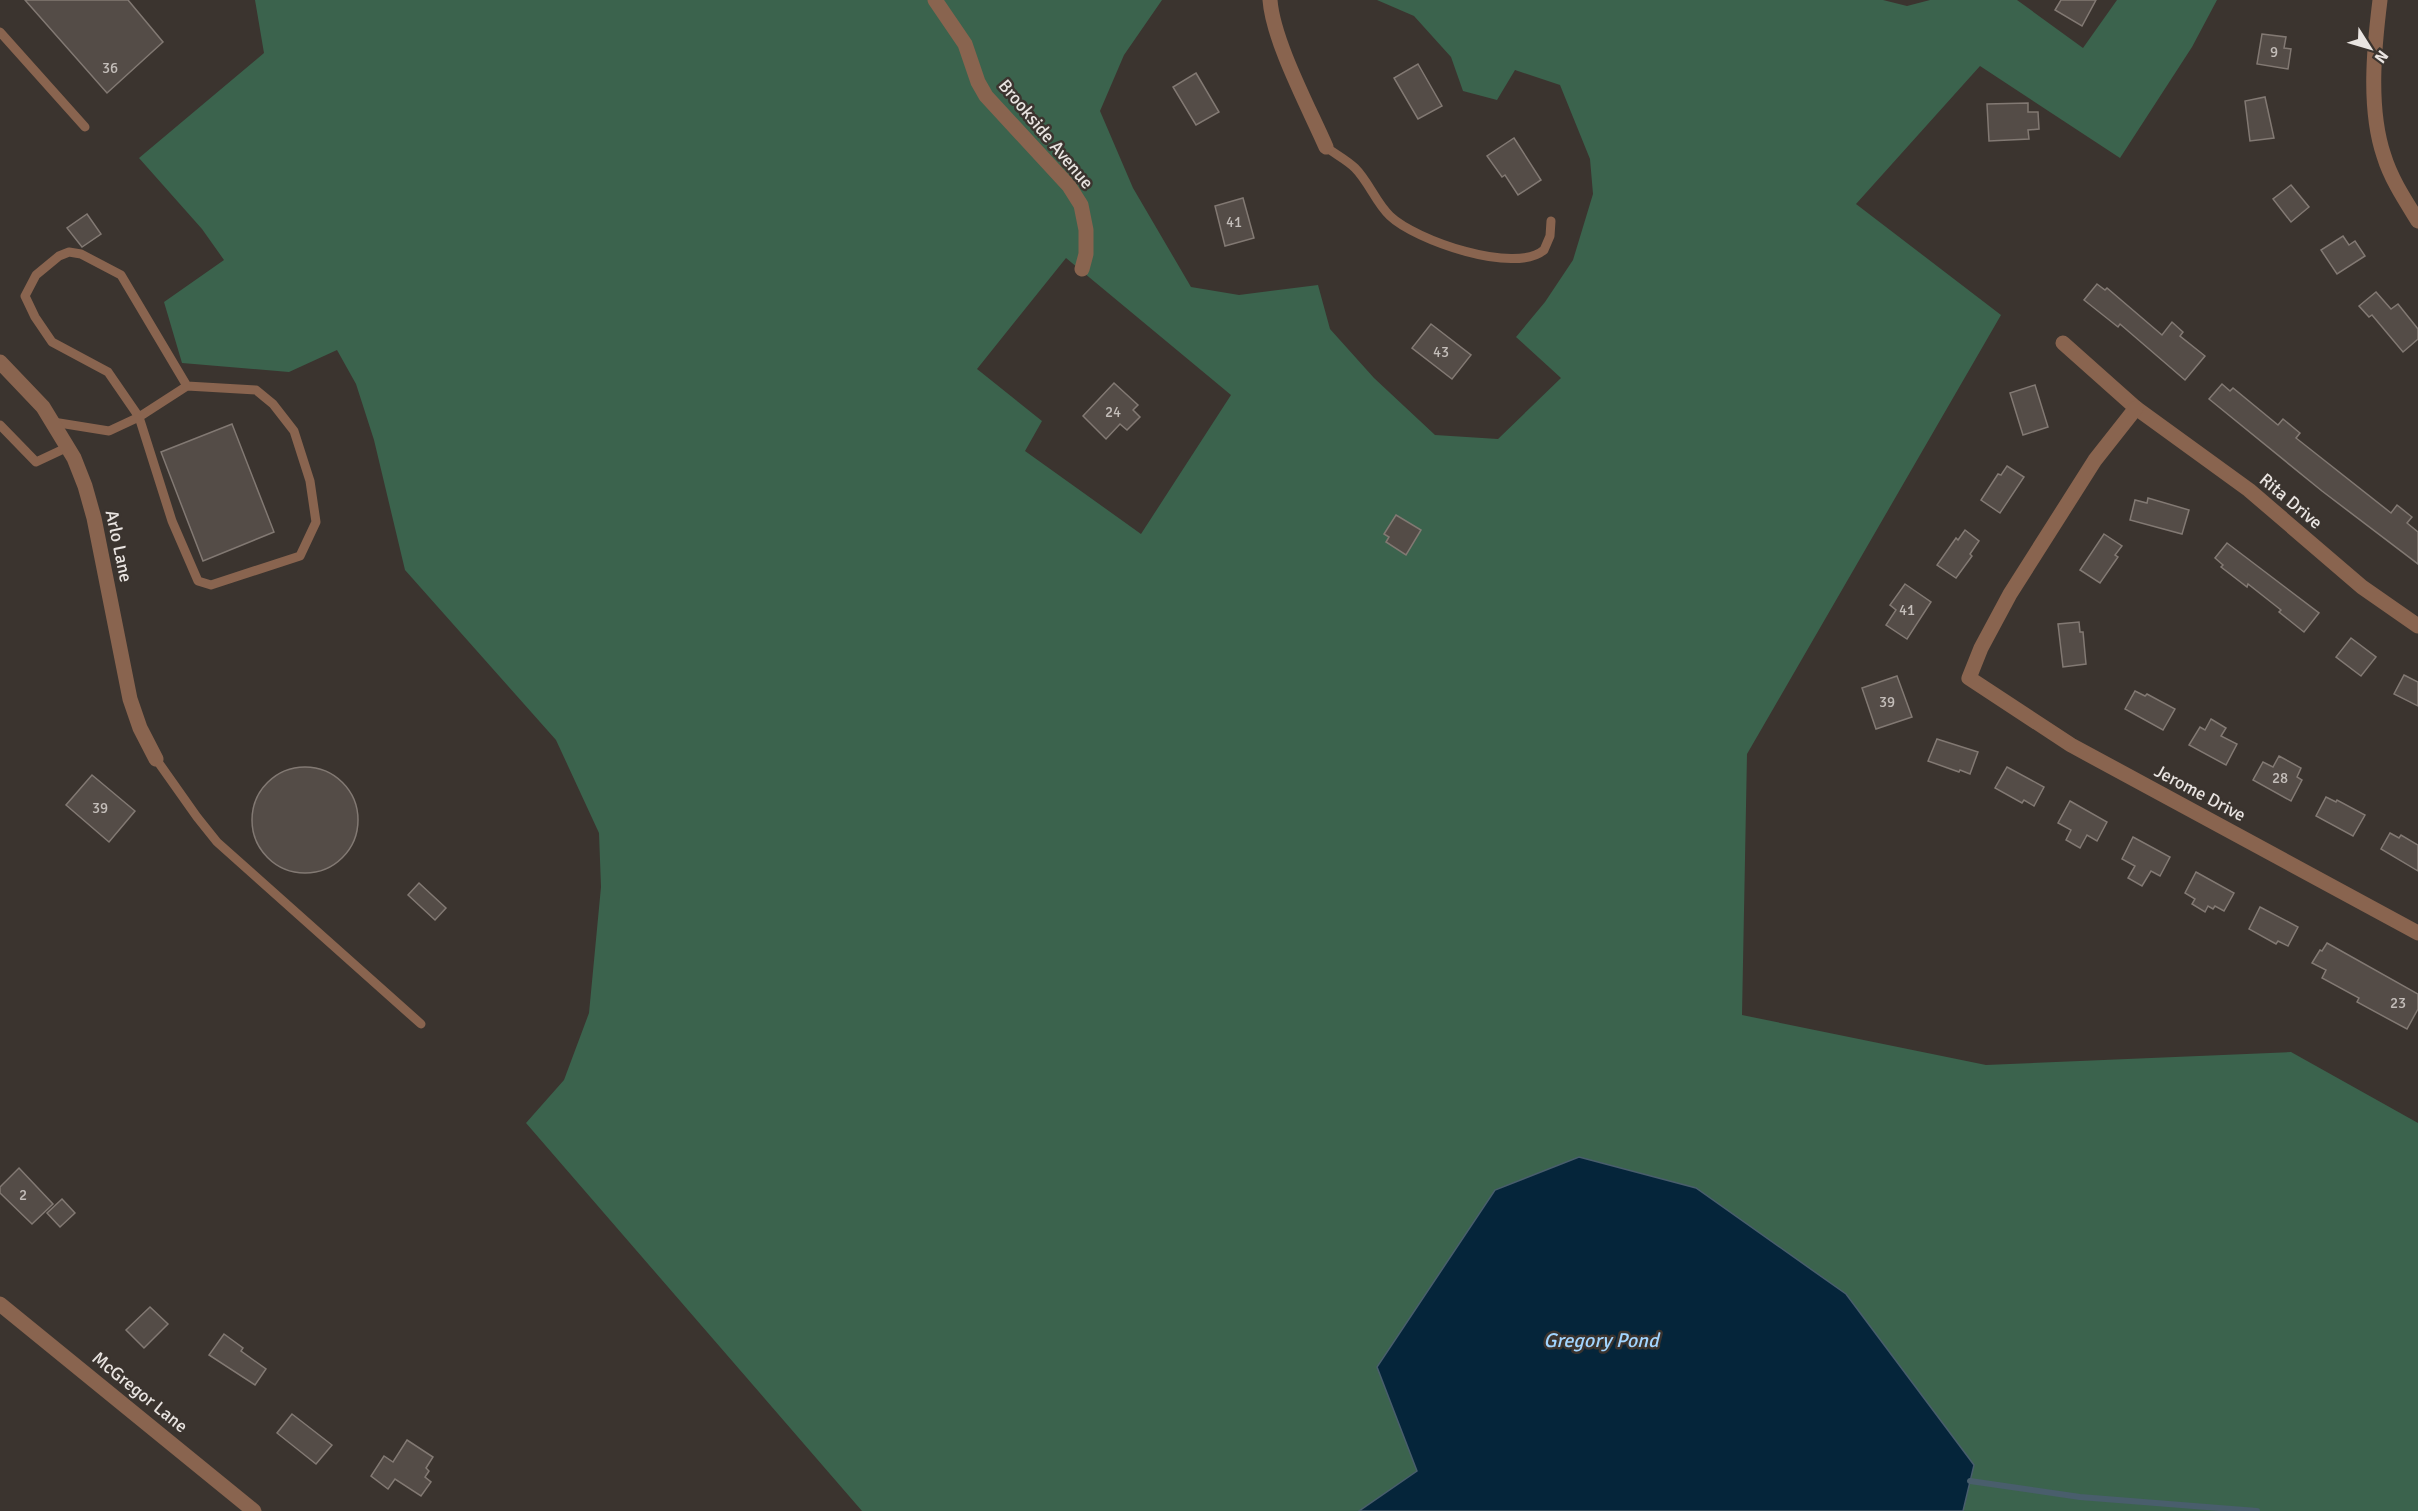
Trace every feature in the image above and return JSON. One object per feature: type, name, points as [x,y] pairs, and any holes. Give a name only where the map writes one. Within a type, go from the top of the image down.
[{"type":"street","name":"Brookside Avenue","points":[[935,0],[965,44],[978,82],[986,96],[1069,186],[1081,206],[1086,230],[1086,254],[1082,269]]},
{"type":"street","points":[[1270,0],[1282,44],[1326,147]]},
{"type":"street","points":[[2380,0],[2373,51],[2375,109],[2381,144],[2383,155],[2397,186],[2418,221]]},
{"type":"street","name":"Rita Drive","points":[[2063,343],[2136,408],[2249,490],[2361,586],[2418,626]]},
{"type":"street","name":"Arlo Lane","points":[[0,362],[23,384],[53,422],[68,447],[85,486],[94,518],[130,699],[140,728],[156,759]]},
{"type":"street","name":"Jerome Drive","points":[[2136,408],[2095,460],[2010,594],[1981,648],[1969,678],[2071,745],[2418,933]]},
{"type":"street","name":"McGregor Lane","points":[[0,1304],[254,1511]]},
{"type":"lane","points":[[0,32],[85,127]]},
{"type":"lane","points":[[1326,147],[1356,169],[1391,218],[1410,230],[1453,248],[1490,258],[1508,260],[1535,255],[1547,245],[1551,221]]},
{"type":"lane","points":[[53,422],[109,431],[139,417],[187,386],[256,390],[273,404],[294,431],[309,482],[316,522],[300,556],[211,585],[198,581],[172,521],[139,417],[108,372],[52,342],[35,317],[25,296],[36,275],[59,256],[69,252],[81,254],[121,275],[187,386]]},
{"type":"lane","points":[[0,425],[36,462],[68,447]]},
{"type":"lane","points":[[156,759],[217,842],[421,1024]]},
{"type":"green space","points":[[255,0],[1162,0],[1124,55],[1100,111],[1133,188],[1191,287],[1239,295],[1318,285],[1330,329],[1374,378],[1435,435],[1498,439],[1561,378],[1516,337],[1545,302],[1573,260],[1593,194],[1590,159],[1560,85],[1515,70],[1497,100],[1463,91],[1451,57],[1414,16],[1377,0],[1883,0],[1907,6],[1930,0],[2017,0],[2083,48],[2117,0],[2217,0],[2192,47],[2120,158],[1980,66],[1856,204],[2001,315],[1747,754],[1742,1015],[1986,1065],[2291,1052],[2418,1123],[2418,1511],[1963,1511],[1974,1465],[1417,1471],[1359,1511],[862,1511],[526,1123],[564,1080],[589,1013],[601,887],[599,833],[556,740],[405,570],[374,440],[356,384],[337,350],[289,372],[182,363],[164,302],[224,260],[202,229],[139,158],[264,53]],"holes":[[[1066,258],[1231,395],[1141,534],[1025,451],[1042,421],[977,369]]]},
{"type":"water","name":"Gregory Pond","points":[[1579,1157],[1696,1188],[1846,1294],[1974,1465],[1963,1511],[1359,1511],[1417,1471],[1377,1367],[1495,1190]]},
{"type":"building","points":[[25,0],[128,0],[163,42],[107,93]]},
{"type":"building","points":[[2061,0],[2096,0],[2082,26],[2055,10]]},
{"type":"building","points":[[2262,34],[2286,37],[2284,48],[2291,49],[2288,69],[2257,64]]},
{"type":"building","points":[[1418,64],[1442,106],[1418,119],[1394,78]]},
{"type":"building","points":[[1196,73],[1219,112],[1196,125],[1173,87]]},
{"type":"building","points":[[2265,97],[2274,138],[2250,141],[2245,101]]},
{"type":"building","points":[[2028,103],[2028,112],[2038,112],[2039,129],[2028,130],[2029,139],[1989,141],[1987,104]]},
{"type":"building","points":[[1514,138],[1541,180],[1518,195],[1505,175],[1502,177],[1487,156]]},
{"type":"building","points":[[2291,185],[2309,207],[2291,222],[2273,199]]},
{"type":"building","points":[[1243,198],[1254,238],[1225,246],[1215,206]]},
{"type":"building","points":[[87,214],[101,234],[82,247],[67,228]]},
{"type":"building","points":[[2343,236],[2349,245],[2355,241],[2365,256],[2337,274],[2321,250]]},
{"type":"building","points":[[2097,284],[2105,290],[2107,288],[2162,335],[2172,322],[2183,332],[2180,336],[2205,356],[2185,380],[2120,324],[2118,327],[2084,300]]},
{"type":"building","points":[[2376,292],[2391,309],[2398,304],[2418,329],[2418,339],[2403,352],[2372,315],[2369,317],[2359,306]]},
{"type":"building","points":[[1431,324],[1471,355],[1452,379],[1412,348]]},
{"type":"building","points":[[1114,383],[1138,405],[1133,410],[1140,417],[1127,430],[1120,424],[1106,439],[1083,416]]},
{"type":"building","points":[[2222,384],[2230,391],[2233,388],[2278,425],[2283,419],[2300,433],[2296,438],[2391,513],[2397,505],[2412,517],[2407,523],[2418,532],[2418,564],[2322,491],[2209,399]]},
{"type":"building","points":[[2035,385],[2048,427],[2023,435],[2010,393]]},
{"type":"building","points":[[232,424],[274,532],[203,561],[161,452]]},
{"type":"building","points":[[2007,466],[2024,477],[2000,513],[1981,500],[1998,474],[2001,475]]},
{"type":"building","points":[[2148,498],[2189,510],[2182,534],[2130,520],[2135,500],[2147,503]]},
{"type":"building","points":[[1396,515],[1421,530],[1406,555],[1386,542],[1389,537],[1384,534]]},
{"type":"building","points":[[1965,530],[1979,541],[1970,554],[1972,556],[1956,578],[1937,565],[1956,538],[1958,540]]},
{"type":"building","points":[[2104,534],[2122,546],[2115,555],[2118,557],[2100,583],[2080,570]]},
{"type":"building","points":[[2227,543],[2319,613],[2304,632],[2248,584],[2247,587],[2221,567],[2223,565],[2215,558]]},
{"type":"building","points":[[1905,584],[1931,602],[1907,639],[1886,625],[1896,610],[1890,605]]},
{"type":"building","points":[[2079,622],[2080,632],[2083,632],[2086,664],[2063,667],[2058,624]]},
{"type":"building","points":[[2351,638],[2376,657],[2361,676],[2336,657]]},
{"type":"building","points":[[2404,675],[2418,682],[2418,706],[2394,694]]},
{"type":"building","points":[[1897,676],[1912,717],[1876,729],[1862,688]]},
{"type":"building","points":[[2135,691],[2145,696],[2147,694],[2175,709],[2163,730],[2125,709]]},
{"type":"building","points":[[2211,719],[2226,728],[2221,736],[2237,744],[2226,765],[2189,745],[2200,727],[2205,730]]},
{"type":"building","points":[[1937,739],[1978,752],[1970,774],[1928,761]]},
{"type":"building","points":[[2279,756],[2301,768],[2297,777],[2302,780],[2291,801],[2253,780],[2263,762],[2273,767]]},
{"type":"building","points":[[305,767],[325,771],[342,783],[354,800],[358,820],[354,840],[342,857],[325,869],[305,873],[285,869],[268,857],[256,840],[252,820],[256,800],[268,783],[285,771]]},
{"type":"building","points":[[2007,767],[2044,787],[2034,806],[2024,800],[2022,803],[1995,788]]},
{"type":"building","points":[[92,775],[135,811],[109,842],[66,805]]},
{"type":"building","points":[[2326,797],[2336,802],[2337,800],[2365,815],[2353,836],[2316,816]]},
{"type":"building","points":[[2070,801],[2107,822],[2097,841],[2087,835],[2080,848],[2066,840],[2071,830],[2058,823]]},
{"type":"building","points":[[2390,833],[2399,838],[2401,835],[2418,845],[2418,871],[2381,849]]},
{"type":"building","points":[[2133,837],[2170,857],[2160,876],[2151,871],[2142,886],[2128,878],[2135,866],[2122,859]]},
{"type":"building","points":[[2196,872],[2234,893],[2224,911],[2215,906],[2213,909],[2208,906],[2205,912],[2192,904],[2195,899],[2185,893]]},
{"type":"building","points":[[419,883],[446,908],[435,920],[408,895]]},
{"type":"building","points":[[2260,907],[2298,927],[2288,946],[2278,941],[2276,944],[2249,929]]},
{"type":"building","points":[[2327,943],[2418,994],[2418,1009],[2407,1029],[2357,1002],[2359,998],[2322,978],[2326,970],[2312,963]]},
{"type":"building","points":[[19,1168],[53,1204],[32,1224],[0,1193],[0,1187]]},
{"type":"building","points":[[62,1199],[75,1213],[60,1227],[47,1213]]},
{"type":"building","points":[[150,1307],[168,1324],[144,1348],[126,1330]]},
{"type":"building","points":[[224,1334],[243,1348],[241,1351],[266,1369],[255,1385],[209,1355]]},
{"type":"building","points":[[292,1414],[332,1445],[316,1464],[277,1433]]},
{"type":"building","points":[[407,1440],[433,1457],[426,1468],[429,1471],[425,1477],[431,1482],[421,1496],[395,1479],[388,1489],[371,1476],[384,1456],[393,1462]]},
{"type":"waterway","points":[[1970,1481],[2080,1497],[2257,1511]]}]
